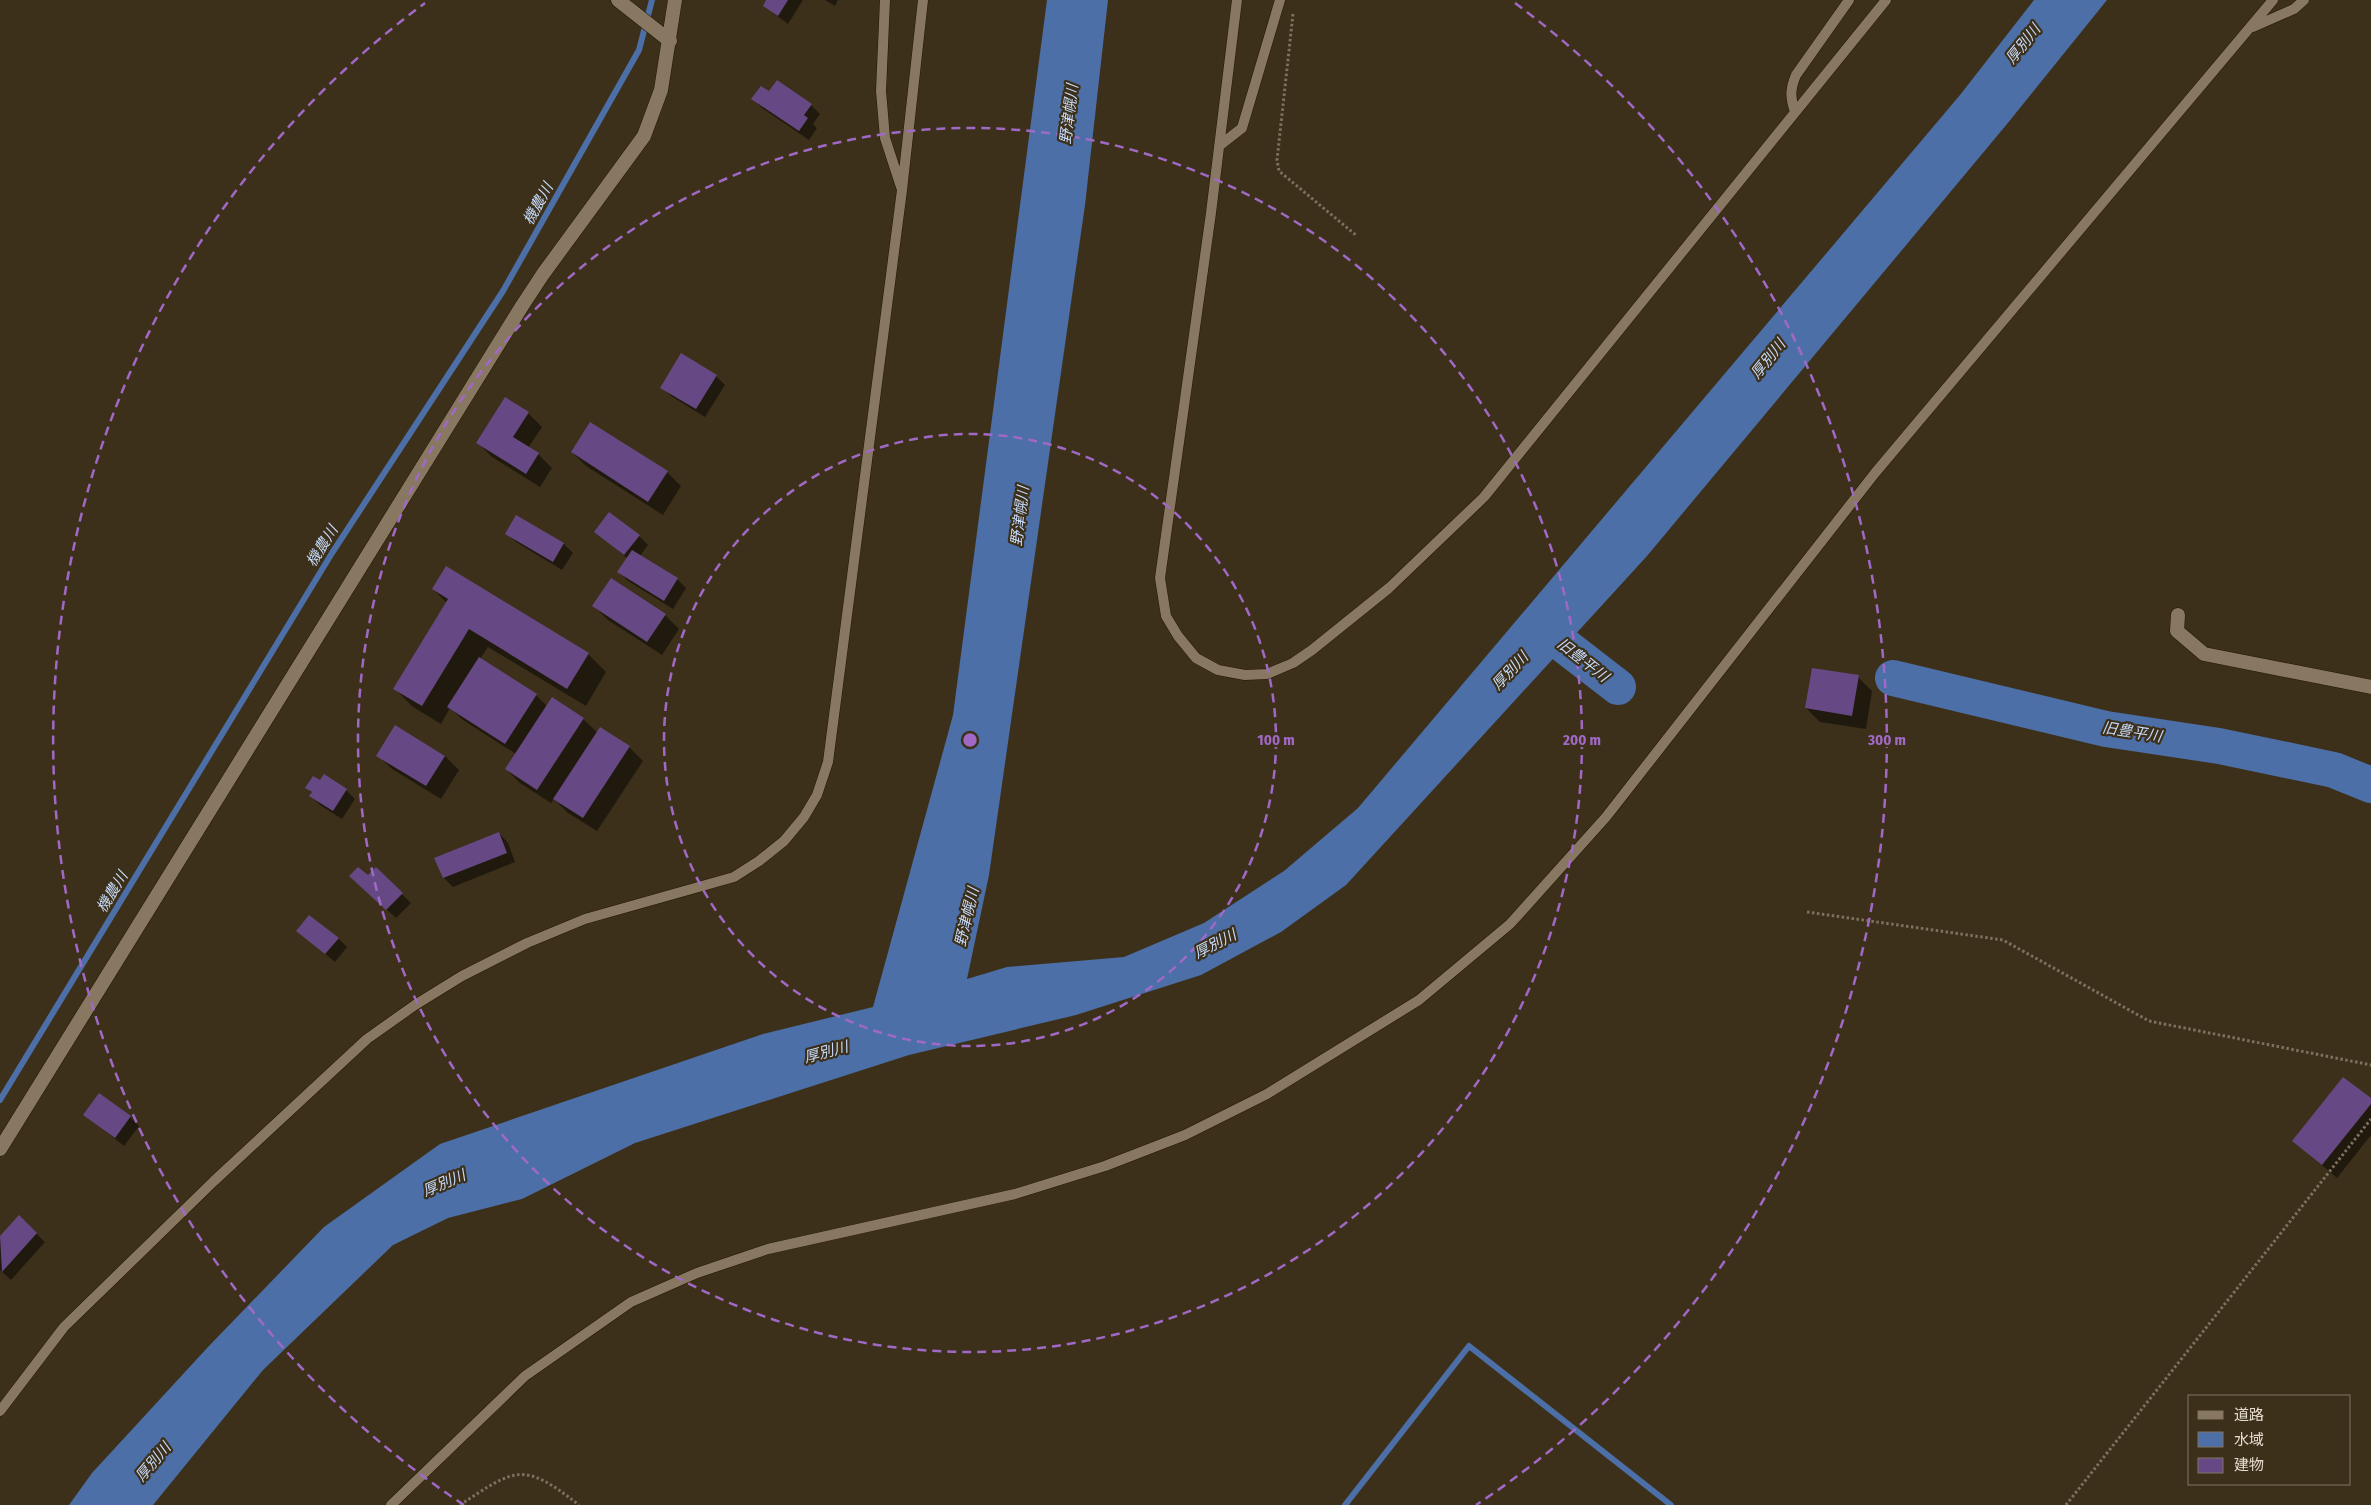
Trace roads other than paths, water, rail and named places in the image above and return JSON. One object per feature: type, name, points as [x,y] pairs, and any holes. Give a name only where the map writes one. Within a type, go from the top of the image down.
[{"type":"street","points":[[618,0],[670,41]]},
{"type":"street","points":[[0,1149],[522,306],[543,274],[644,136],[661,90],[675,0]]},
{"type":"street","points":[[2178,615],[2177,631],[2204,654],[2371,686]]},
{"type":"lane","points":[[885,0],[881,91],[885,138],[902,190]]},
{"type":"lane","points":[[0,1411],[64,1328],[199,1195],[367,1039],[415,1005],[462,976],[527,943],[585,919],[734,877],[759,861],[784,841],[804,817],[817,795],[828,762],[902,190],[923,0]]},
{"type":"lane","points":[[1237,0],[1160,578],[1166,616],[1178,636],[1196,658],[1218,670],[1245,675],[1267,674],[1293,663],[1312,650],[1389,588],[1484,498],[1886,0]]},
{"type":"lane","points":[[1219,146],[1242,128],[1280,0]]},
{"type":"lane","points":[[1795,112],[1790,99],[1790,89],[1796,75],[1849,0]]},
{"type":"lane","points":[[391,1505],[525,1376],[631,1302],[697,1273],[768,1249],[1015,1194],[1105,1166],[1185,1135],[1267,1094],[1419,1000],[1510,924],[1606,817],[1875,472],[2273,0]]},
{"type":"lane","points":[[2250,29],[2294,9],[2304,0]]},
{"type":"water","points":[[1047,0],[1108,0],[1085,205],[989,875],[967,979],[1007,967],[1124,957],[1204,923],[1284,871],[1358,808],[1960,95],[2034,0],[2107,0],[2007,124],[1647,556],[1346,885],[1281,932],[1201,975],[1076,1015],[909,1055],[635,1143],[522,1199],[448,1218],[393,1245],[263,1370],[153,1505],[69,1505],[92,1473],[208,1347],[324,1227],[440,1144],[763,1034],[873,1007],[953,715]]},
{"type":"waterway","name":"機農川","points":[[0,1100],[332,553],[503,291],[639,50],[652,0]]},
{"type":"waterway","name":"旧豊平川","points":[[1547,632],[1618,687]]},
{"type":"waterway","name":"旧豊平川","points":[[1893,678],[2106,729],[2219,746],[2334,770],[2371,785]]},
{"type":"waterway","points":[[1345,1505],[1469,1346],[1671,1505]]},
{"type":"water label","name":"厚別川","points":[[2023,44]]},
{"type":"water label","name":"野津幌川","points":[[1069,114]]},
{"type":"water label","name":"厚別川","points":[[1768,359]]},
{"type":"water label","name":"野津幌川","points":[[1020,516]]},
{"type":"water label","name":"厚別川","points":[[1510,671]]},
{"type":"water label","name":"野津幌川","points":[[967,917]]},
{"type":"water label","name":"厚別川","points":[[1215,944]]},
{"type":"water label","name":"厚別川","points":[[826,1052]]},
{"type":"water label","name":"厚別川","points":[[444,1183]]},
{"type":"water label","name":"厚別川","points":[[153,1462]]}]
